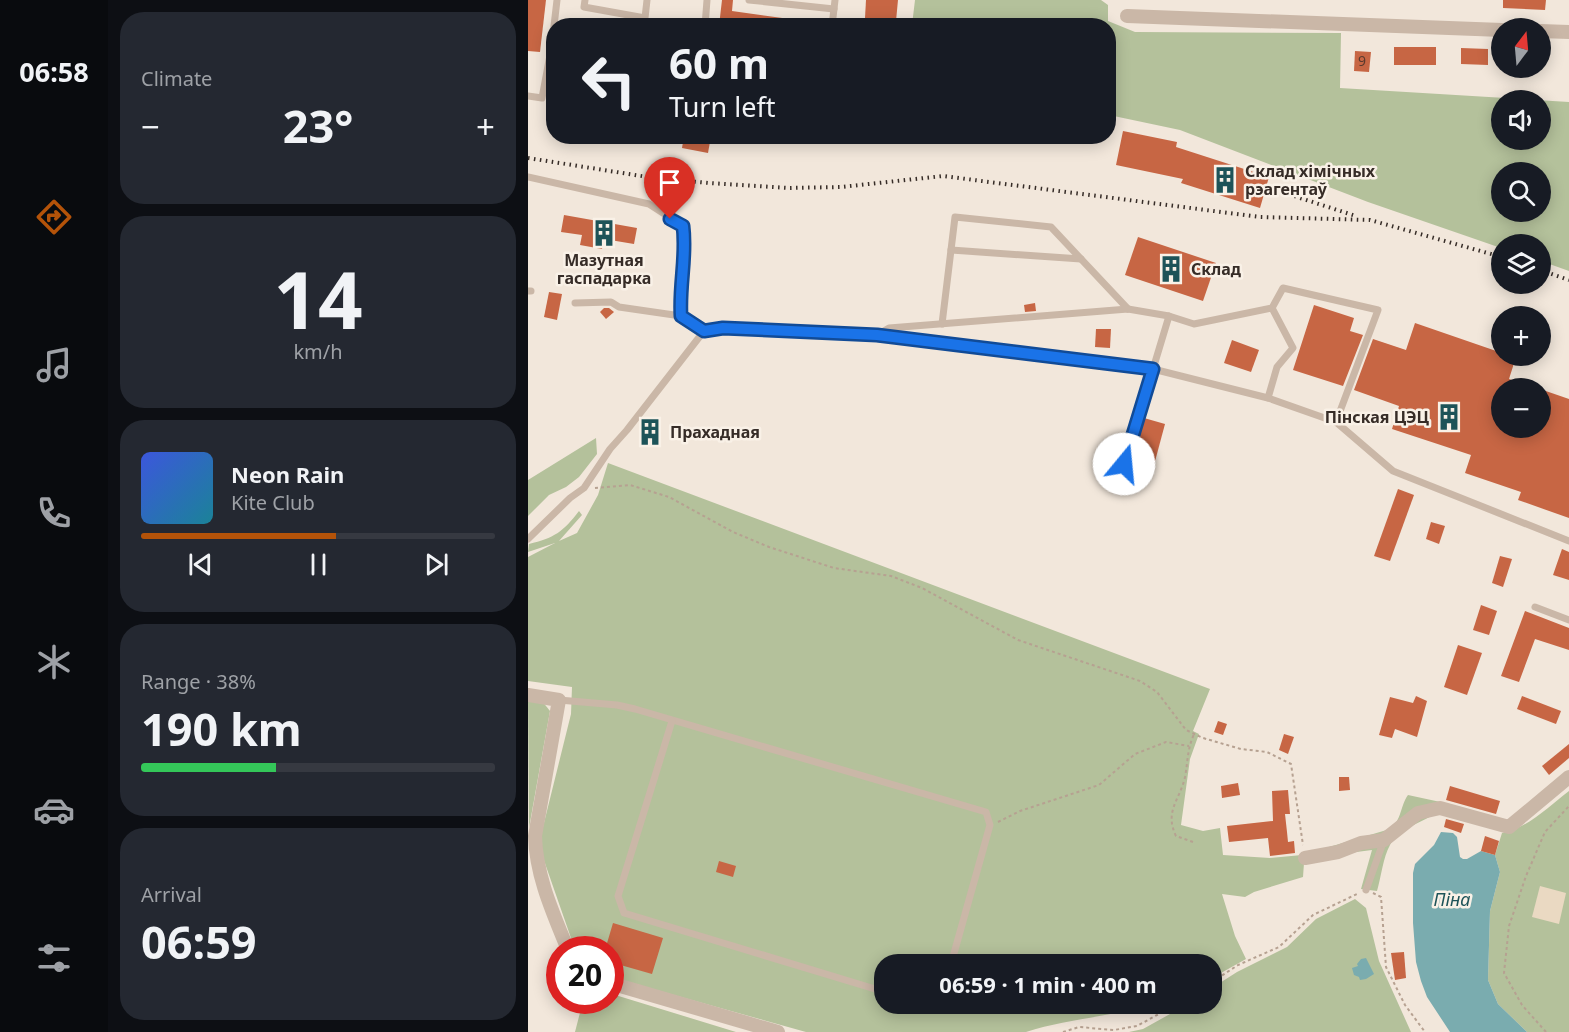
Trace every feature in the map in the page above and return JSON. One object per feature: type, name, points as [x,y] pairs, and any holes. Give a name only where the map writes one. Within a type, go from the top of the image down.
[{"type":"street","points":[[1127,16],[1491,30]]},
{"type":"street","points":[[1551,31],[1569,32]]},
{"type":"street","points":[[528,695],[558,700],[535,836],[535,855],[563,936]]},
{"type":"street","points":[[1305,858],[1338,852],[1361,843],[1384,840],[1418,813],[1440,808],[1509,827],[1569,777]]},
{"type":"street","points":[[624,987],[778,1032]]},
{"type":"lane","points":[[555,18],[557,0]]},
{"type":"lane","points":[[585,0],[584,7],[645,18],[647,0]]},
{"type":"lane","points":[[706,18],[707,0]]},
{"type":"lane","points":[[749,0],[834,9]]},
{"type":"lane","points":[[833,18],[835,0]]},
{"type":"lane","points":[[528,96],[542,98],[546,79]]},
{"type":"lane","points":[[528,177],[649,204],[683,226],[686,247],[680,294],[681,316]]},
{"type":"lane","points":[[942,324],[955,217],[1051,226],[1128,309]]},
{"type":"lane","points":[[951,250],[1081,259]]},
{"type":"lane","points":[[877,335],[889,327],[1128,309],[1169,316],[1194,324],[1272,308],[1284,288],[1378,310],[1336,422]]},
{"type":"lane","points":[[575,303],[611,302],[619,307],[681,316],[704,331],[723,328],[877,335],[1153,369],[1268,398],[1336,422],[1393,471],[1569,541]]},
{"type":"lane","points":[[1268,398],[1277,367],[1293,348],[1272,308]]},
{"type":"lane","points":[[1124,464],[1169,316]]},
{"type":"lane","points":[[528,539],[570,498],[584,488],[609,449],[627,430],[704,331]]},
{"type":"lane","points":[[1535,607],[1569,620]]},
{"type":"lane","points":[[558,700],[617,705],[986,812],[990,825],[954,954]]},
{"type":"lane","points":[[672,721],[618,896],[624,913],[874,990]]},
{"type":"lane","points":[[1366,890],[1384,840]]},
{"type":"path","points":[[584,488],[630,485],[669,497],[732,532],[769,547],[834,568],[891,576],[922,588],[1018,640],[1140,681],[1157,692],[1186,730],[1241,749],[1267,752],[1291,764],[1305,858]]},
{"type":"path","points":[[1193,842],[1176,836],[1171,826],[1172,810],[1185,776],[1189,746],[1194,734]]},
{"type":"path","points":[[990,825],[1020,811],[1099,785],[1135,754],[1166,742],[1189,746]]},
{"type":"path","points":[[1546,1032],[1522,1005],[1504,973],[1509,927],[1526,876],[1545,832],[1569,806]]},
{"type":"path","points":[[1222,976],[1239,965],[1279,947],[1313,915],[1366,890],[1381,897],[1386,967],[1405,1005],[1425,1032]]},
{"type":"path","points":[[1063,1032],[1079,1027],[1114,1030],[1137,1026],[1159,1014]]},
{"type":"green space","points":[[915,0],[1101,0],[1108,5],[1108,18],[913,18]]},
{"type":"green space","points":[[1116,24],[1135,32],[1341,33],[1340,88],[1491,97],[1491,150],[1551,150],[1551,101],[1569,102],[1569,271],[1551,265],[1551,234],[1491,234],[1491,245],[1368,202],[1180,130],[1116,116]]},
{"type":"green space","points":[[596,438],[597,454],[579,477],[566,487],[549,495],[528,516],[528,480]]},
{"type":"green space","points":[[608,463],[1210,689],[1193,731],[1199,734],[1190,759],[1181,825],[1203,831],[1220,828],[1223,855],[1270,858],[1302,855],[1390,829],[1397,821],[1408,795],[1445,803],[1433,815],[1409,827],[1395,838],[1386,855],[1377,891],[1361,889],[1372,850],[1333,855],[1304,863],[1303,877],[1245,897],[1222,894],[1235,936],[1246,959],[1222,972],[1222,954],[874,954],[874,1014],[1108,1014],[1026,1032],[806,1032],[624,981],[624,936],[570,936],[540,849],[541,835],[571,714],[572,687],[528,681],[528,557],[555,543],[528,552],[529,544],[557,533],[579,511],[582,515],[559,541],[577,533],[598,495]]},
{"type":"green space","points":[[528,699],[542,701],[550,711],[529,828]]},
{"type":"green space","points":[[1569,791],[1569,1032],[1527,1032],[1498,1004],[1488,980],[1490,911],[1500,872],[1495,855],[1502,833],[1529,822]]},
{"type":"green space","points":[[1355,899],[1366,908],[1379,961],[1411,1032],[1129,1032],[1143,1029],[1170,1014],[1222,1014],[1222,982],[1287,947],[1316,919]]},
{"type":"green space","points":[[624,998],[736,1032],[575,1032],[580,1014],[624,1014]]},
{"type":"shaded area","points":[[1540,886],[1566,893],[1559,924],[1532,917]]},
{"type":"water","name":"Піна","points":[[1441,832],[1453,833],[1457,837],[1460,857],[1463,859],[1481,851],[1495,855],[1500,872],[1490,911],[1488,980],[1498,1004],[1527,1032],[1450,1032],[1427,997],[1416,962],[1413,873],[1415,864],[1434,845]]},
{"type":"water","points":[[1366,958],[1374,974],[1360,980],[1354,975],[1352,968],[1358,966],[1361,959]]},
{"type":"building","points":[[528,0],[546,0],[540,52],[528,51]]},
{"type":"building","points":[[722,0],[733,0],[732,11],[783,18],[720,18]]},
{"type":"building","points":[[866,0],[898,0],[896,18],[865,18]]},
{"type":"building","points":[[1503,0],[1546,0],[1545,10],[1503,8]]},
{"type":"building","points":[[1394,47],[1436,47],[1436,65],[1394,65]]},
{"type":"building","points":[[1461,48],[1488,49],[1488,65],[1461,64]]},
{"type":"building","points":[[1355,51],[1371,52],[1369,72],[1354,71]]},
{"type":"building","points":[[1123,131],[1177,142],[1176,147],[1269,177],[1260,208],[1181,183],[1183,179],[1116,165]]},
{"type":"building","points":[[683,144],[710,144],[708,153],[682,148]]},
{"type":"building","name":"Мазутная гаспадарка","points":[[564,215],[637,228],[634,244],[604,239],[602,249],[580,245],[582,235],[561,232]]},
{"type":"building","name":"Склад","points":[[1138,237],[1216,263],[1203,301],[1125,275]]},
{"type":"building","points":[[549,292],[562,294],[557,320],[544,317]]},
{"type":"building","points":[[1035,303],[1036,311],[1025,312],[1024,305]]},
{"type":"building","points":[[1314,305],[1354,318],[1350,331],[1363,335],[1343,386],[1293,370]]},
{"type":"building","points":[[604,308],[609,308],[614,312],[606,319],[600,312]]},
{"type":"building","name":"Пінская ЦЭЦ","points":[[1415,323],[1491,349],[1491,366],[1513,366],[1509,378],[1491,378],[1491,438],[1551,438],[1551,393],[1569,399],[1569,518],[1518,500],[1521,492],[1465,473],[1471,455],[1392,429],[1399,406],[1354,390],[1373,339],[1406,350]]},
{"type":"building","points":[[1096,329],[1111,329],[1110,348],[1095,347]]},
{"type":"building","points":[[1232,340],[1259,350],[1251,372],[1224,363]]},
{"type":"building","points":[[1144,418],[1165,424],[1154,465],[1133,460]]},
{"type":"building","name":"Прахадная","points":[[648,425],[656,428],[652,439],[644,435]]},
{"type":"building","points":[[1398,489],[1414,495],[1390,561],[1374,556]]},
{"type":"building","points":[[1431,522],[1445,526],[1439,544],[1426,539]]},
{"type":"building","points":[[1562,549],[1569,552],[1569,580],[1553,575]]},
{"type":"building","points":[[1500,556],[1512,559],[1503,587],[1492,583]]},
{"type":"building","points":[[1481,605],[1497,611],[1489,635],[1473,630]]},
{"type":"building","points":[[1525,611],[1569,628],[1569,650],[1535,639],[1519,682],[1501,676]]},
{"type":"building","points":[[1458,645],[1482,653],[1467,695],[1444,687]]},
{"type":"building","points":[[1416,696],[1427,701],[1417,737],[1395,729],[1392,738],[1379,735],[1390,697],[1413,703]]},
{"type":"building","points":[[1522,696],[1561,711],[1556,724],[1517,709]]},
{"type":"building","points":[[1218,721],[1227,724],[1223,735],[1214,732]]},
{"type":"building","points":[[1284,734],[1294,737],[1288,754],[1279,750]]},
{"type":"building","points":[[1569,744],[1569,758],[1549,775],[1542,766]]},
{"type":"building","points":[[1339,777],[1349,777],[1350,790],[1339,791]]},
{"type":"building","points":[[1238,783],[1240,795],[1222,798],[1221,786]]},
{"type":"building","points":[[1450,786],[1500,801],[1496,814],[1446,800]]},
{"type":"building","points":[[1288,790],[1290,814],[1285,814],[1288,842],[1294,841],[1295,853],[1270,856],[1268,838],[1229,842],[1227,826],[1273,821],[1272,791]]},
{"type":"building","points":[[1446,819],[1464,824],[1461,833],[1444,827]]},
{"type":"building","points":[[1485,836],[1499,841],[1495,855],[1481,851]]},
{"type":"building","points":[[719,861],[736,866],[733,877],[716,872]]},
{"type":"building","points":[[613,923],[663,938],[652,974],[624,966],[624,936],[609,936]]},
{"type":"building","points":[[1404,952],[1406,978],[1395,980],[1391,953]]},
{"type":"railway","points":[[528,158],[654,178],[788,188],[841,187],[943,176],[1260,217],[1370,220],[1491,254]]},
{"type":"railway","points":[[1266,187],[1356,216]]},
{"type":"railway","points":[[1551,274],[1569,280]]},
{"type":"place","name":"Склад хімічных рэагентаў","points":[[1225,180]]},
{"type":"place","name":"Мазутная гаспадарка","points":[[604,233]]},
{"type":"place","name":"Склад","points":[[1171,269]]},
{"type":"place","name":"Пінская ЦЭЦ","points":[[1449,417]]},
{"type":"place","name":"Прахадная","points":[[650,432]]},
{"type":"route","points":[[670,219],[683,226],[686,247],[680,294],[681,316],[704,331],[723,328],[877,335],[1153,369],[1124,464]]}]
